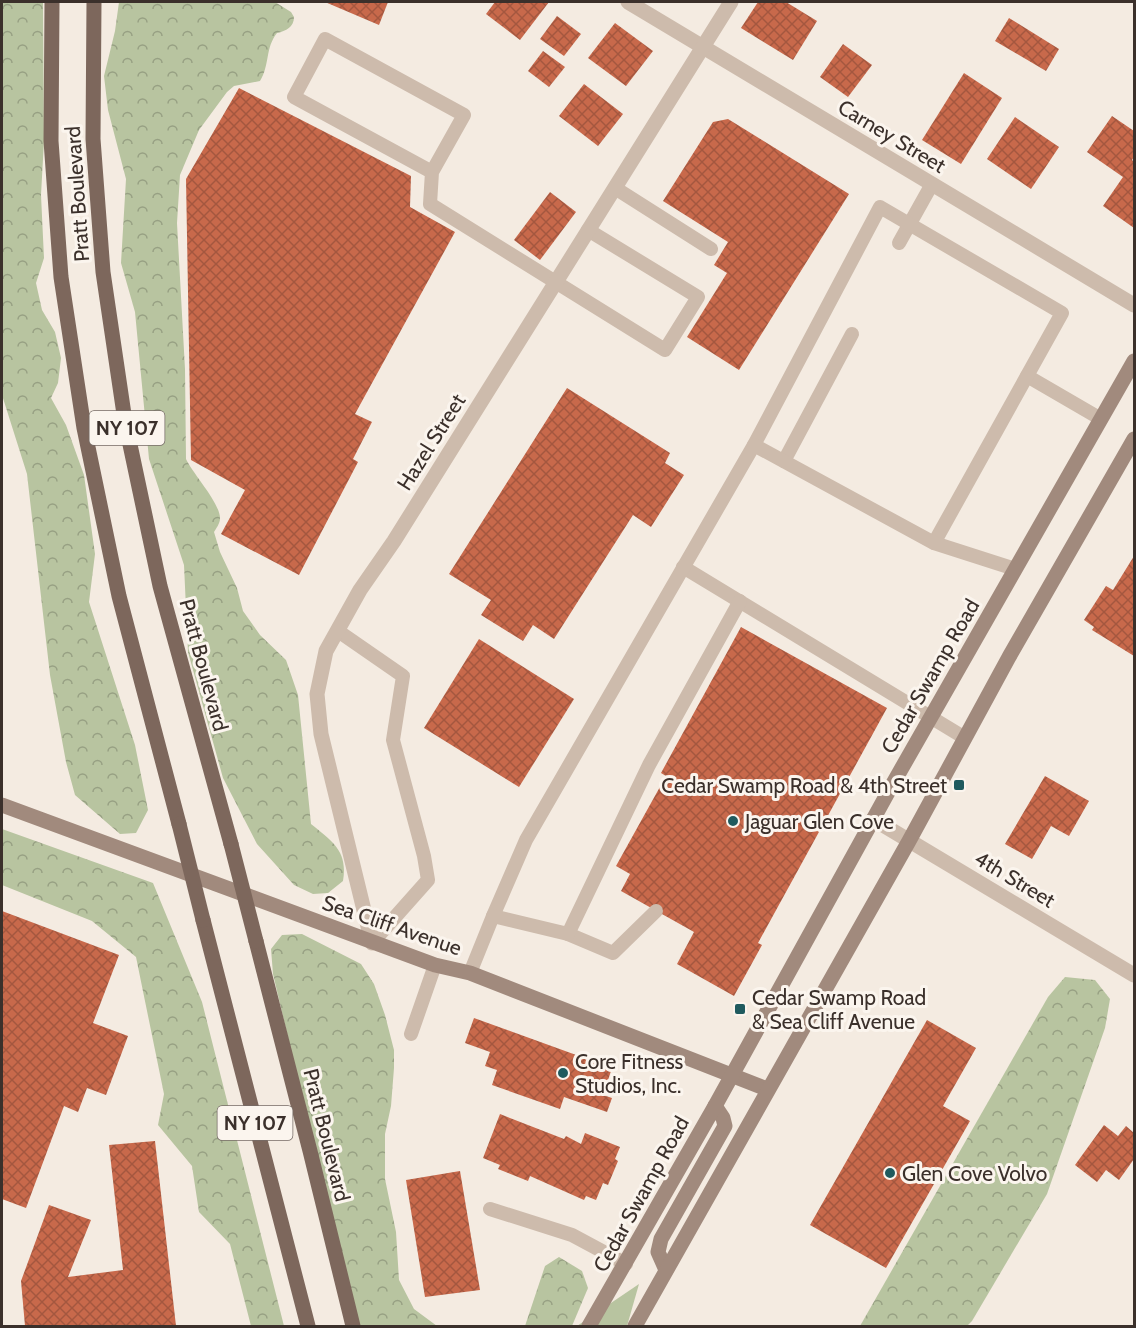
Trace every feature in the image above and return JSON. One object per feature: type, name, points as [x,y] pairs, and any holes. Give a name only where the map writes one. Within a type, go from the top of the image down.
[{"type":"main road","name":"Pratt Boulevard","points":[[51,2],[51,141],[61,277],[82,417],[119,596],[308,1326]]},
{"type":"main road","name":"Pratt Boulevard","points":[[94,2],[93,140],[103,272],[125,421],[160,586],[231,844],[353,1326]]},
{"type":"main road","name":"Cedar Swamp Road","points":[[590,1326],[732,1076],[873,819],[1134,361]]},
{"type":"main road","points":[[635,1326],[1134,439]]},
{"type":"main road","name":"Sea Cliff Avenue","points":[[2,805],[435,965],[470,973],[768,1089]]},
{"type":"main road","points":[[666,1270],[658,1252],[661,1239],[725,1126],[715,1106]]},
{"type":"street","name":"Carney Street","points":[[628,2],[1134,305]]},
{"type":"street","name":"Hazel Street","points":[[372,942],[320,724],[317,694],[326,651],[360,590],[400,531],[732,2]]},
{"type":"street","name":"4th Street","points":[[873,819],[1134,975]]},
{"type":"lane","points":[[432,172],[294,97],[325,39],[464,114],[432,172],[430,204],[666,350],[698,297],[588,230]]},
{"type":"lane","points":[[899,243],[932,184]]},
{"type":"lane","points":[[615,188],[711,249]]},
{"type":"lane","points":[[470,973],[525,840],[754,445],[880,207],[1062,313],[934,543]]},
{"type":"lane","points":[[784,461],[852,334]]},
{"type":"lane","points":[[1027,376],[1101,419]]},
{"type":"lane","points":[[754,445],[934,543],[1015,569]]},
{"type":"lane","points":[[683,567],[965,738]]},
{"type":"lane","points":[[568,934],[649,765],[740,601]]},
{"type":"lane","points":[[338,631],[403,676],[393,740],[424,856],[428,880],[372,942]]},
{"type":"lane","points":[[493,916],[568,934],[613,954],[656,911]]},
{"type":"lane","points":[[411,1034],[435,965]]},
{"type":"lane","points":[[490,1209],[572,1235],[626,1264]]},
{"type":"green space","points":[[2,2],[43,2],[44,141],[41,195],[44,258],[36,283],[42,310],[55,332],[61,358],[58,383],[51,398],[66,425],[84,475],[95,554],[89,602],[135,745],[148,810],[136,833],[120,834],[75,795],[66,762],[50,675],[27,474],[2,395]]},
{"type":"green space","points":[[119,2],[275,2],[291,12],[294,17],[291,26],[277,33],[273,39],[260,81],[234,86],[199,130],[180,175],[177,223],[185,369],[186,459],[212,497],[219,513],[220,521],[214,532],[220,552],[237,588],[243,611],[260,635],[286,660],[298,695],[311,824],[332,842],[343,862],[343,881],[328,893],[313,894],[294,885],[257,844],[223,778],[188,652],[184,565],[149,459],[135,312],[121,263],[126,179],[108,110],[104,76],[115,31]]},
{"type":"green space","points":[[2,829],[153,883],[202,1002],[284,1326],[251,1326],[230,1244],[199,1212],[192,1166],[158,1125],[164,1094],[136,957],[92,921],[2,885]]},
{"type":"green space","points":[[302,934],[361,964],[374,984],[385,1015],[394,1050],[394,1068],[391,1106],[385,1134],[385,1179],[396,1232],[399,1280],[414,1309],[437,1326],[356,1326],[273,974],[271,949],[282,935]]},
{"type":"green space","points":[[1065,977],[1095,980],[1110,999],[1105,1028],[1047,1194],[967,1326],[860,1326],[1048,997]]},
{"type":"green space","points":[[559,1257],[582,1271],[588,1288],[572,1326],[525,1326],[545,1266]]},
{"type":"green space","points":[[639,1284],[627,1326],[577,1326]]},
{"type":"building","points":[[325,2],[388,2],[379,25]]},
{"type":"building","points":[[495,2],[549,2],[520,40],[486,14]]},
{"type":"building","points":[[758,2],[786,2],[817,21],[793,60],[741,28]]},
{"type":"building","points":[[557,16],[581,34],[564,56],[540,39]]},
{"type":"building","points":[[1009,18],[1059,49],[1046,71],[995,41]]},
{"type":"building","points":[[615,23],[653,51],[626,86],[588,58]]},
{"type":"building","points":[[843,44],[872,65],[848,97],[820,77]]},
{"type":"building","points":[[543,51],[565,67],[549,87],[528,71]]},
{"type":"building","points":[[964,73],[1002,98],[961,164],[922,140]]},
{"type":"building","points":[[584,84],[623,114],[598,146],[559,116]]},
{"type":"building","points":[[239,88],[411,176],[410,207],[455,232],[355,414],[372,422],[353,459],[358,462],[299,575],[221,534],[245,490],[191,460],[186,179]]},
{"type":"building","points":[[1112,116],[1134,131],[1132,160],[1134,162],[1134,228],[1103,206],[1123,177],[1087,152]]},
{"type":"building","points":[[1015,117],[1059,147],[1031,189],[987,159]]},
{"type":"building","points":[[728,119],[849,194],[739,370],[687,337],[727,273],[714,265],[728,242],[663,201],[713,122]]},
{"type":"building","points":[[550,192],[576,212],[540,260],[514,240]]},
{"type":"building","points":[[567,388],[670,453],[665,463],[684,475],[651,527],[633,515],[554,639],[533,625],[523,641],[481,615],[491,600],[449,574]]},
{"type":"building","points":[[1134,556],[1134,656],[1092,630],[1094,627],[1084,620],[1106,586],[1113,590]]},
{"type":"building","name":"Jaguar Glen Cove","points":[[741,627],[887,708],[758,943],[762,945],[734,996],[677,964],[694,932],[621,891],[630,874],[616,866],[666,776],[661,773]]},
{"type":"building","points":[[479,639],[574,699],[519,787],[424,728]]},
{"type":"building","points":[[1045,776],[1089,801],[1069,836],[1051,826],[1032,859],[1005,844]]},
{"type":"building","points":[[2,911],[119,955],[93,1023],[128,1036],[106,1095],[87,1088],[78,1112],[64,1106],[26,1208],[2,1199]]},
{"type":"building","points":[[474,1018],[612,1068],[603,1095],[612,1098],[607,1112],[564,1097],[560,1109],[492,1085],[497,1070],[485,1066],[490,1052],[465,1043]]},
{"type":"building","name":"Glen Cove Volvo","points":[[927,1020],[976,1048],[943,1106],[970,1121],[886,1268],[810,1225]]},
{"type":"building","points":[[500,1114],[564,1139],[566,1136],[581,1144],[585,1133],[620,1147],[615,1159],[618,1161],[608,1185],[603,1183],[596,1200],[586,1196],[584,1200],[530,1176],[528,1181],[498,1169],[500,1165],[483,1158]]},
{"type":"building","points":[[1104,1125],[1118,1136],[1126,1126],[1134,1133],[1134,1159],[1119,1180],[1106,1170],[1097,1182],[1075,1165]]},
{"type":"building","points":[[155,1141],[176,1326],[25,1326],[21,1281],[49,1205],[91,1220],[68,1277],[123,1270],[109,1145]]},
{"type":"building","points":[[460,1171],[480,1290],[425,1297],[406,1180]]},
{"type":"place","name":"Cedar Swamp Road & 4th Street","points":[[959,785]]},
{"type":"place","name":"Jaguar Glen Cove","points":[[733,821]]},
{"type":"place","name":"Cedar Swamp Road & Sea Cliff Avenue","points":[[740,1009]]},
{"type":"place","name":"Core Fitness Studios, Inc.","points":[[563,1073]]},
{"type":"place","name":"Glen Cove Volvo","points":[[890,1173]]}]
